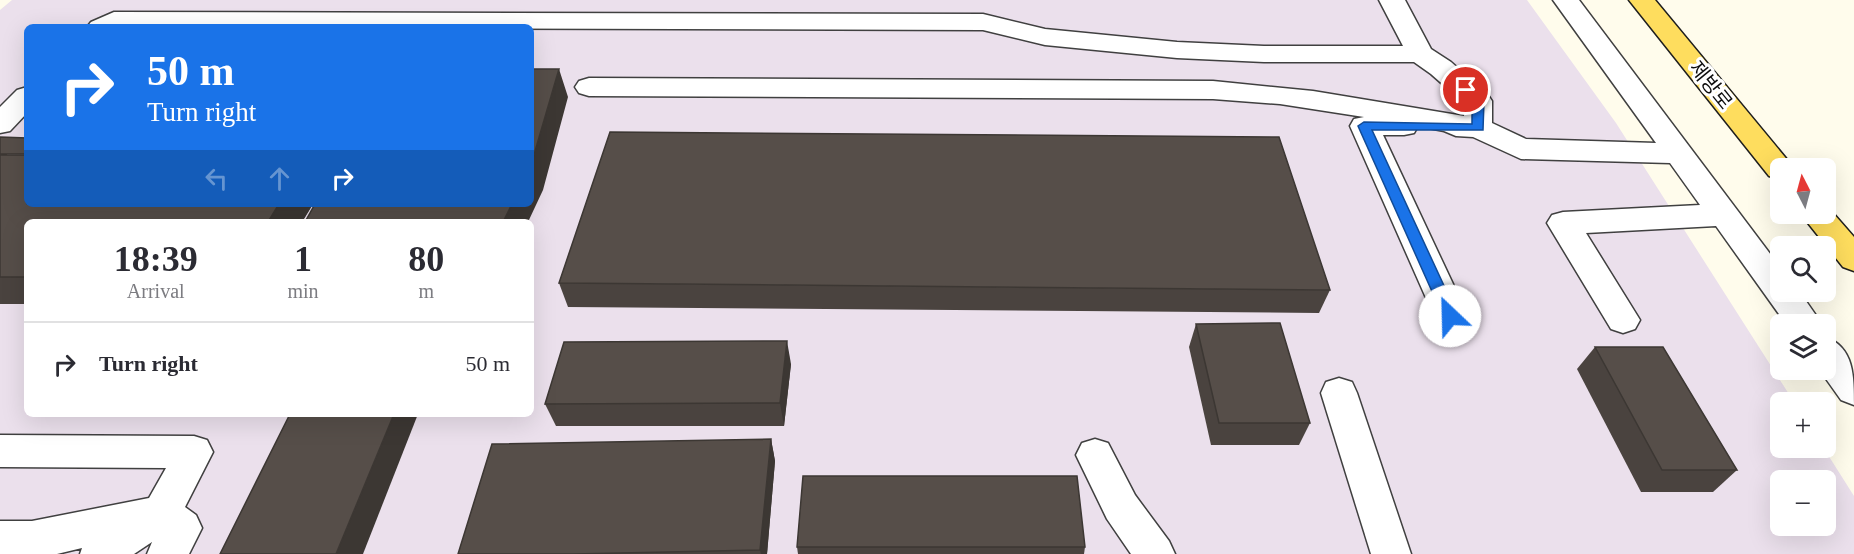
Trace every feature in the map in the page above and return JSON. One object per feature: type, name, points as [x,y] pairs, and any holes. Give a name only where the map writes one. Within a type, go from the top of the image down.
[{"type":"main road","name":"제방로","points":[[1642,0],[1770,158]]},
{"type":"main road","points":[[1825,224],[1854,259]]},
{"type":"street","points":[[1392,0],[1420,54],[1441,68],[1478,101],[1478,128]]},
{"type":"street","points":[[1566,0],[1770,276]]},
{"type":"street","points":[[106,24],[114,20],[378,24],[983,22],[1045,37],[1177,50],[1264,54],[1420,54]]},
{"type":"street","points":[[589,87],[1213,90],[1268,93],[1341,103],[1478,128],[1521,150],[1680,154]]},
{"type":"street","points":[[1268,93],[1327,111],[1364,126],[1478,128]]},
{"type":"street","points":[[0,124],[24,99]]},
{"type":"street","points":[[1341,103],[1364,126],[1450,316]]},
{"type":"street","points":[[0,130],[24,130]]},
{"type":"street","points":[[1623,320],[1563,223],[1725,215]]},
{"type":"street","points":[[1836,365],[1854,390]]},
{"type":"street","points":[[1339,393],[1391,554]]},
{"type":"street","points":[[0,451],[194,452],[167,537]]},
{"type":"street","points":[[1095,455],[1121,507],[1155,554]]},
{"type":"street","points":[[23,544],[167,537]]},
{"type":"street","points":[[100,554],[167,537]]},
{"type":"shaded area","points":[[12,0],[1527,0],[1616,123],[1770,364],[1770,380],[1780,380],[1788,392],[1770,392],[1770,458],[1830,458],[1854,496],[1854,554],[0,554],[0,10]]},
{"type":"building","points":[[534,69],[559,69],[534,155]]},
{"type":"building","points":[[610,132],[1279,137],[1330,290],[559,283]]},
{"type":"building","points":[[0,137],[24,138],[24,154],[0,154]]},
{"type":"building","points":[[0,155],[24,155],[24,207],[277,207],[270,219],[24,219],[24,277],[0,277]]},
{"type":"building","points":[[313,207],[510,207],[504,219],[307,219]]},
{"type":"building","points":[[1280,323],[1310,423],[1219,423],[1196,324]]},
{"type":"building","points":[[787,341],[780,403],[545,404],[564,342]]},
{"type":"building","points":[[1595,347],[1663,347],[1737,470],[1662,470]]},
{"type":"building","points":[[288,417],[393,417],[336,554],[220,554]]},
{"type":"building","points":[[771,439],[760,550],[458,554],[492,444]]},
{"type":"building","points":[[803,476],[1077,476],[1085,547],[797,547]]},
{"type":"route","points":[[1450,316],[1364,126],[1478,128],[1478,101],[1466,90]]}]
